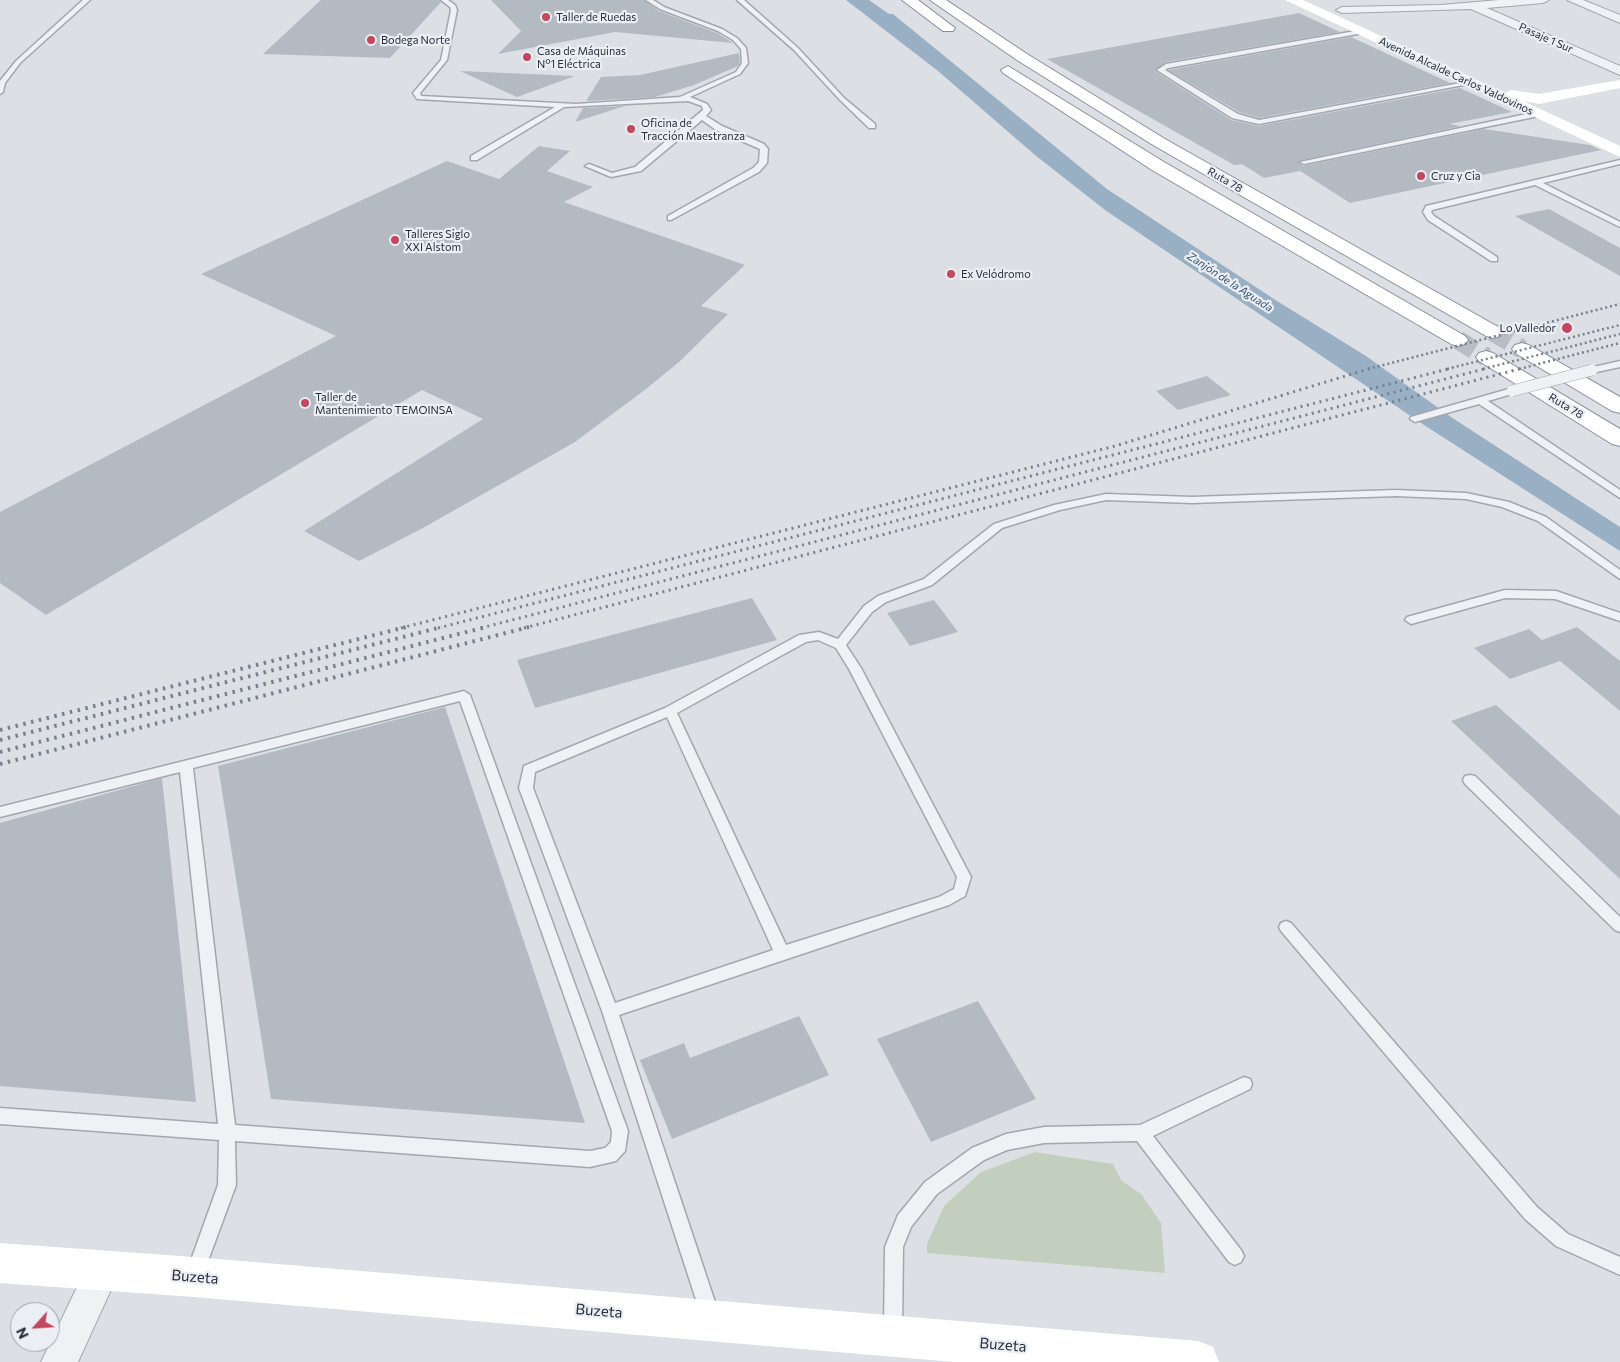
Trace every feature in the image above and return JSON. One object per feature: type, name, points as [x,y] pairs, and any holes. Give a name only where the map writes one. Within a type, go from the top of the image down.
[{"type":"main road","points":[[909,0],[963,39]]},
{"type":"main road","name":"Ruta 78","points":[[937,0],[1063,84],[1159,142],[1493,332]]},
{"type":"main road","name":"Avenida Alcalde Carlos Valdovinos","points":[[1292,0],[1477,86],[1613,132]]},
{"type":"main road","name":"Avenida Alcalde Carlos Valdovinos","points":[[1321,0],[1538,106],[1620,152]]},
{"type":"main road","name":"Ruta 78","points":[[995,61],[1158,166],[1458,340]]},
{"type":"main road","points":[[1538,106],[1620,84]]},
{"type":"main road","points":[[1522,349],[1620,406]]},
{"type":"main road","name":"Ruta 78","points":[[1486,358],[1620,439]]},
{"type":"main road","name":"Buzeta","points":[[0,1263],[194,1277],[893,1336],[1081,1357],[1198,1362]]},
{"type":"street","points":[[1342,10],[1472,6],[1543,0]]},
{"type":"street","points":[[1573,0],[1620,19]]},
{"type":"street","name":"Pasaje 1 Sur","points":[[1472,6],[1620,71]]},
{"type":"street","points":[[59,1362],[103,1270]]},
{"type":"lane","points":[[0,91],[7,75],[18,62],[87,0]]},
{"type":"lane","points":[[444,0],[453,6],[454,10],[444,60],[416,93],[416,96],[586,106],[681,99],[700,101],[705,105],[707,110],[701,116],[634,171],[611,175],[589,166]]},
{"type":"lane","points":[[649,0],[662,8],[720,30],[735,38],[744,49],[745,63],[738,73],[681,99]]},
{"type":"lane","points":[[740,0],[796,49],[842,99],[872,126]]},
{"type":"lane","points":[[1361,32],[1166,66],[1160,70],[1234,116],[1259,122],[1477,86]]},
{"type":"lane","points":[[474,158],[563,105]]},
{"type":"lane","points":[[1304,162],[1538,106]]},
{"type":"lane","points":[[671,218],[756,170],[763,163],[764,149],[761,146],[719,128],[701,116]]},
{"type":"lane","points":[[683,131],[719,128]]},
{"type":"lane","points":[[1494,259],[1431,218],[1427,212],[1429,208],[1620,162]]},
{"type":"lane","points":[[1536,182],[1620,225]]},
{"type":"lane","points":[[1415,419],[1512,391],[1620,364]]},
{"type":"lane","points":[[1480,400],[1620,495]]},
{"type":"lane","points":[[840,644],[868,609],[882,599],[928,582],[998,526],[1058,507],[1106,497],[1192,500],[1396,493],[1466,496],[1505,504],[1542,519],[1620,575]]},
{"type":"lane","points":[[1411,620],[1505,594],[1556,595],[1620,617]]},
{"type":"lane","points":[[610,1011],[944,901],[960,892],[964,877],[855,668],[840,644],[819,636],[803,638],[670,711],[529,769],[526,788],[610,1011],[712,1321]]},
{"type":"lane","points":[[0,812],[464,694],[620,1131],[619,1145],[610,1155],[590,1159],[0,1116]]},
{"type":"lane","points":[[670,711],[782,953]]},
{"type":"lane","points":[[186,764],[227,1132],[227,1185],[194,1277]]},
{"type":"lane","points":[[1470,780],[1620,926]]},
{"type":"lane","points":[[1286,928],[1531,1213],[1562,1240],[1620,1266]]},
{"type":"lane","points":[[893,1336],[894,1247],[904,1221],[931,1188],[978,1154],[1006,1142],[1044,1136],[1141,1133],[1244,1084]]},
{"type":"lane","points":[[1141,1133],[1235,1256]]},
{"type":"green space","points":[[1035,1152],[1113,1164],[1121,1180],[1141,1194],[1161,1223],[1165,1273],[927,1253],[927,1244],[944,1206],[981,1172]]},
{"type":"water","name":"Zanjón de la Aguada","points":[[846,0],[869,0],[889,14],[893,14],[1107,189],[1277,301],[1366,356],[1451,417],[1620,527],[1620,551],[1424,425],[1105,210],[1035,155],[938,71]]},
{"type":"building","points":[[321,0],[439,0],[441,2],[390,58],[263,54]]},
{"type":"building","points":[[491,0],[644,0],[659,11],[717,33],[733,43],[615,32],[498,54],[521,31]]},
{"type":"building","points":[[1299,13],[1340,32],[1166,62],[1155,71],[1231,120],[1259,126],[1460,88],[1512,112],[1449,124],[1461,126],[1298,161],[1303,166],[1484,129],[1590,145],[1601,150],[1350,203],[1300,171],[1264,178],[1242,164],[1234,165],[1047,59]]},
{"type":"building","points":[[1351,37],[1450,83],[1259,118],[1239,112],[1168,70]]},
{"type":"building","points":[[739,53],[740,62],[738,66],[694,85],[655,97],[586,101],[601,77],[640,75]]},
{"type":"building","points":[[460,71],[575,76],[517,97]]},
{"type":"building","points":[[625,106],[575,122],[583,108]]},
{"type":"building","name":"Taller de Mantenimiento TEMOINSA","points":[[539,146],[570,151],[547,171],[593,187],[564,202],[745,265],[701,306],[728,314],[679,362],[646,389],[575,442],[423,528],[359,561],[304,531],[483,419],[422,390],[46,615],[0,583],[0,512],[336,336],[201,274],[447,161],[499,179]]},
{"type":"building","points":[[1549,209],[1620,248],[1620,276],[1515,216]]},
{"type":"building","points":[[1207,376],[1231,395],[1178,410],[1156,391]]},
{"type":"building","points":[[752,598],[777,640],[535,708],[517,660]]},
{"type":"building","points":[[934,600],[958,632],[910,646],[887,613]]},
{"type":"building","points":[[1577,627],[1620,661],[1620,711],[1560,661],[1510,679],[1474,648],[1529,629],[1542,640]]},
{"type":"building","points":[[1496,705],[1620,816],[1620,879],[1451,721]]},
{"type":"building","points":[[445,707],[585,1123],[271,1099],[218,766]]},
{"type":"building","points":[[162,778],[196,1102],[0,1086],[0,823]]},
{"type":"building","points":[[978,1001],[1036,1099],[931,1142],[877,1039]]},
{"type":"building","points":[[799,1016],[829,1075],[672,1139],[640,1060],[684,1043],[690,1058]]},
{"type":"tunnel","points":[[1493,332],[1522,349]]},
{"type":"tunnel","points":[[1458,340],[1486,357]]},
{"type":"railway","points":[[1368,369],[1620,304]]},
{"type":"railway","points":[[1447,369],[1620,325]]},
{"type":"railway","points":[[1483,369],[1620,334]]},
{"type":"railway","points":[[1519,369],[1620,343]]},
{"type":"railway","points":[[401,628],[1115,446],[1372,368]]},
{"type":"railway","points":[[438,628],[1452,368]]},
{"type":"railway","points":[[481,628],[1488,368]]},
{"type":"railway","points":[[524,628],[1523,368]]},
{"type":"railway","points":[[0,730],[406,627]]},
{"type":"railway","points":[[0,740],[442,627]]},
{"type":"railway","points":[[0,752],[486,627]]},
{"type":"railway","points":[[0,764],[529,627]]},
{"type":"place","name":"Taller de Ruedas","points":[[546,17]]},
{"type":"place","name":"Bodega Norte","points":[[371,40]]},
{"type":"place","name":"Casa de Máquinas N°1 Eléctrica","points":[[527,57]]},
{"type":"place","name":"Oficina de Tracción Maestranza","points":[[631,129]]},
{"type":"place","name":"Cruz y Cia","points":[[1421,176]]},
{"type":"place","name":"Talleres Siglo XXI Alstom","points":[[395,240]]},
{"type":"place","name":"Ex Velódromo","points":[[951,274]]},
{"type":"place","name":"Lo Valledor","points":[[1567,328]]},
{"type":"place","name":"Taller de Mantenimiento TEMOINSA","points":[[305,403]]}]
